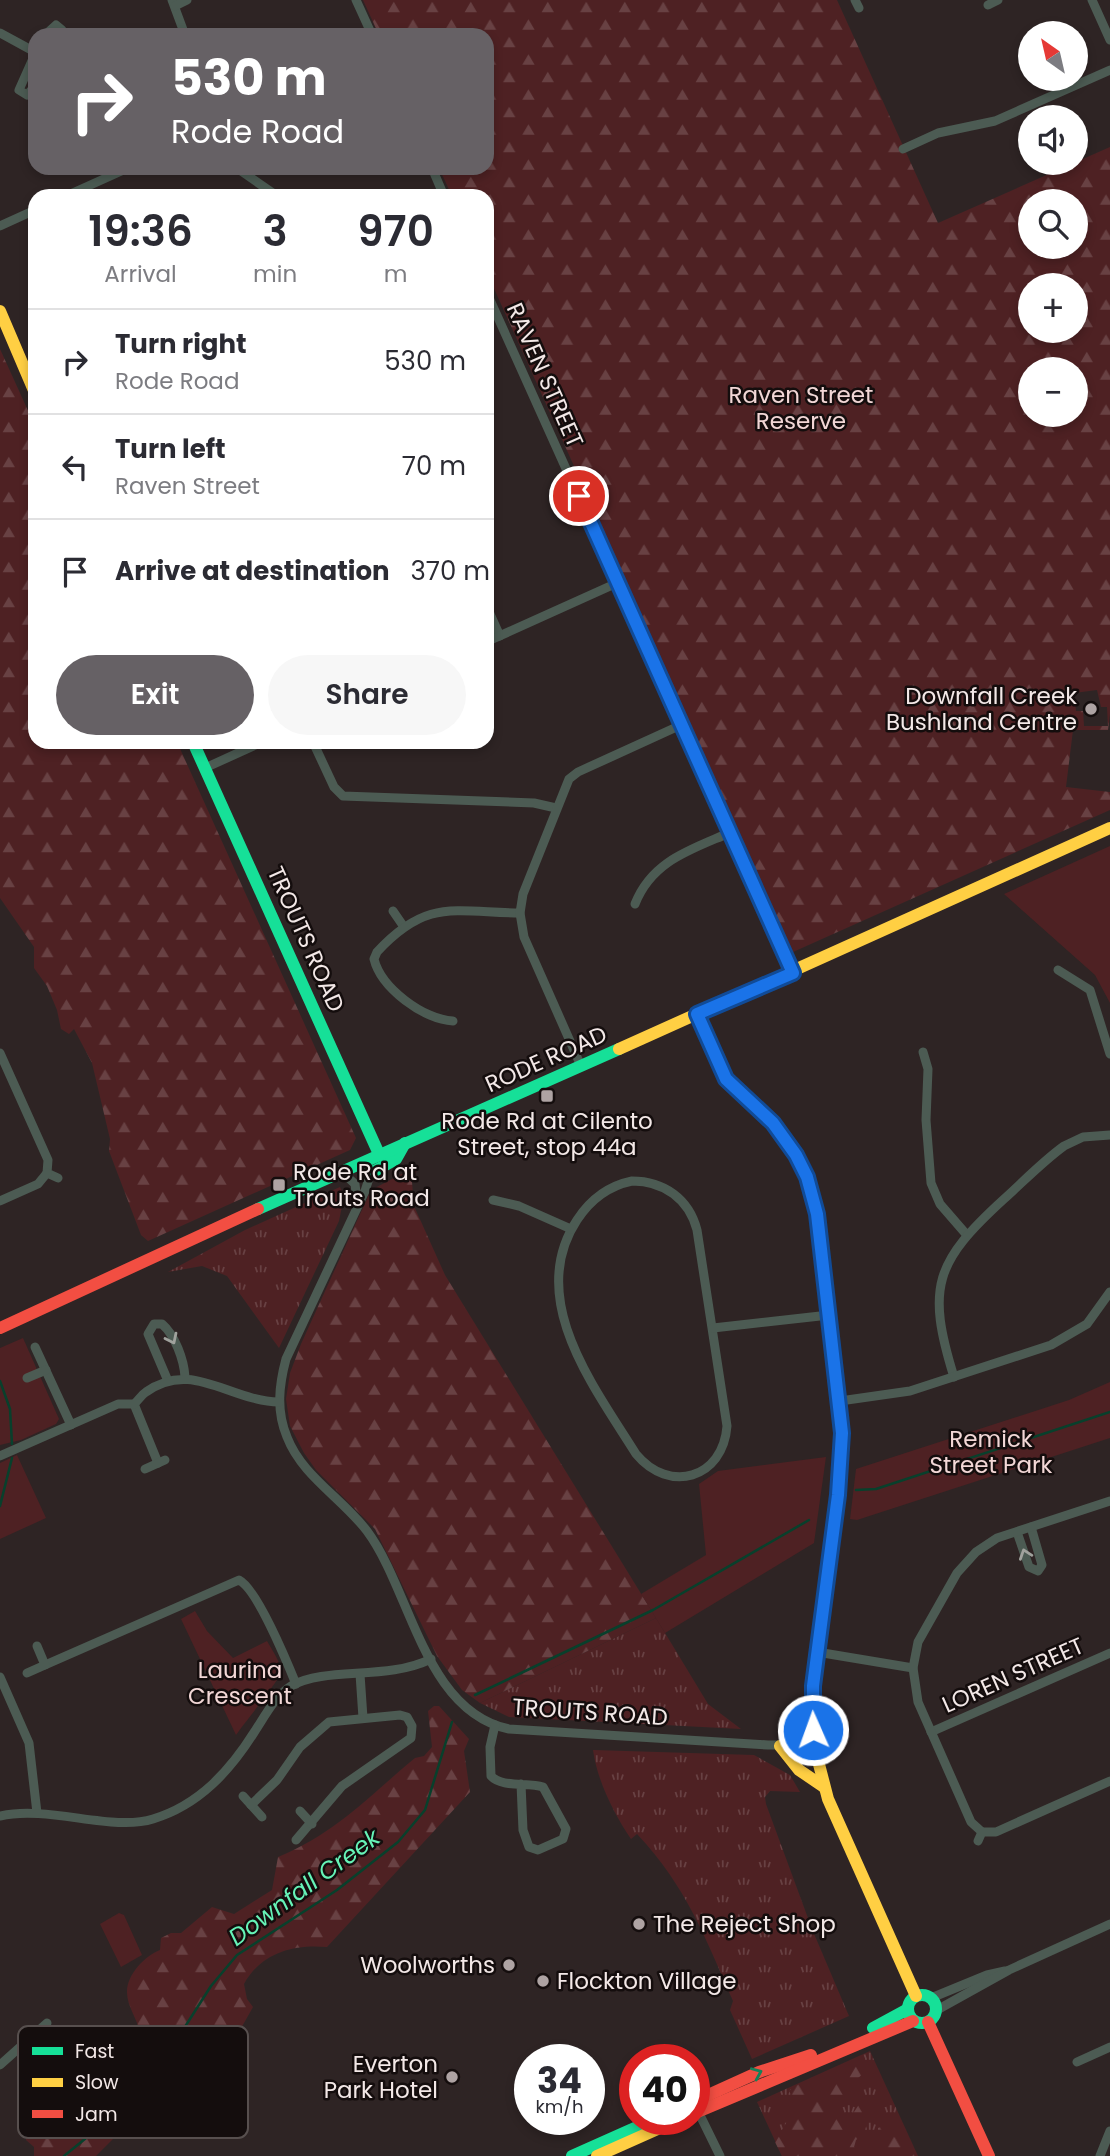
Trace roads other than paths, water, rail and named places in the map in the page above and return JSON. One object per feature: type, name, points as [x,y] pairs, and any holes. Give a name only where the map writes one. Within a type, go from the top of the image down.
[{"type":"street","points":[[182,28],[173,3],[187,0]]},
{"type":"street","points":[[356,0],[369,28]]},
{"type":"street","points":[[988,5],[998,0]]},
{"type":"street","points":[[1092,0],[1110,40]]},
{"type":"street","points":[[0,33],[28,49]]},
{"type":"street","points":[[28,69],[19,90],[28,94]]},
{"type":"street","points":[[903,149],[938,133],[995,121],[1110,70]]},
{"type":"street","points":[[82,189],[112,175]]},
{"type":"street","points":[[249,175],[268,189]]},
{"type":"street","points":[[0,226],[28,213]]},
{"type":"street","name":"RAVEN STREET","points":[[494,309],[793,973]]},
{"type":"street","points":[[0,310],[28,373]]},
{"type":"street","points":[[494,639],[617,583]]},
{"type":"street","points":[[494,623],[500,636]]},
{"type":"street","points":[[581,1066],[526,944],[520,913],[523,894],[565,785],[578,772],[681,725]]},
{"type":"street","name":"TROUTS ROAD","points":[[196,749],[374,1156],[371,1173],[286,1359],[279,1402],[282,1424],[295,1453],[373,1540],[430,1659],[459,1701],[495,1725],[517,1730],[814,1745]]},
{"type":"street","points":[[205,768],[247,749]]},
{"type":"street","points":[[316,749],[334,787],[343,796],[534,803],[556,808]]},
{"type":"street","name":"RODE ROAD","points":[[0,1328],[374,1156],[793,973],[1110,828]]},
{"type":"street","points":[[635,904],[648,879],[659,867],[729,833]]},
{"type":"street","points":[[393,911],[404,927]]},
{"type":"street","points":[[453,1021],[432,1019],[412,1006],[376,966],[374,959],[377,951],[420,916],[437,911],[520,913]]},
{"type":"street","points":[[1058,970],[1090,990],[1110,1054]]},
{"type":"street","points":[[697,1014],[726,1079],[781,1132],[807,1177],[817,1214],[840,1401],[841,1469],[812,1700],[814,1745],[824,1787],[916,1996],[911,2015]]},
{"type":"street","points":[[923,1052],[928,1069],[926,1132],[931,1183],[940,1204],[966,1234]]},
{"type":"street","points":[[0,1053],[48,1160],[47,1173],[38,1184],[0,1201]]},
{"type":"street","points":[[954,1377],[942,1337],[937,1301],[947,1264],[966,1234],[1064,1146],[1083,1137],[1110,1135]]},
{"type":"street","points":[[371,1173],[396,1159],[406,1143]]},
{"type":"street","points":[[341,1171],[355,1184],[357,1201]]},
{"type":"street","points":[[47,1173],[58,1178]]},
{"type":"street","points":[[622,1183],[651,1183],[676,1195],[695,1223],[713,1328],[726,1415],[725,1443],[716,1460],[704,1470],[681,1477],[664,1475],[648,1467],[636,1454],[585,1372],[569,1336],[559,1280],[562,1255],[571,1229],[597,1197],[622,1183]]},
{"type":"street","points":[[493,1200],[519,1206],[571,1229]]},
{"type":"street","points":[[840,1401],[903,1393],[1065,1339],[1095,1316],[1110,1292]]},
{"type":"street","points":[[713,1328],[829,1315]]},
{"type":"street","points":[[168,1381],[148,1334],[154,1324],[162,1324],[168,1330],[183,1361],[185,1377]]},
{"type":"street","points":[[35,1348],[71,1425]]},
{"type":"street","points":[[27,1378],[46,1370]]},
{"type":"street","points":[[0,1456],[118,1404],[134,1404],[146,1391],[185,1377],[252,1400],[279,1402]]},
{"type":"street","points":[[134,1404],[162,1461],[145,1469]]},
{"type":"street","points":[[1110,1501],[984,1546],[964,1564],[923,1633],[913,1668],[915,1692],[980,1837],[1110,1781]]},
{"type":"street","points":[[1017,1532],[1031,1569],[1038,1571],[1042,1562],[1031,1527]]},
{"type":"street","points":[[27,1672],[239,1580],[245,1584],[271,1629],[296,1684]]},
{"type":"street","points":[[37,1646],[45,1665]]},
{"type":"street","points":[[817,1652],[913,1668]]},
{"type":"street","name":"LOREN STREET","points":[[931,1732],[1110,1653]]},
{"type":"street","points":[[0,1816],[37,1813],[131,1823],[152,1819],[178,1808],[208,1789],[226,1772],[273,1704],[296,1684],[404,1670],[430,1659]]},
{"type":"street","points":[[360,1674],[363,1718]]},
{"type":"street","points":[[0,1677],[29,1743],[37,1813]]},
{"type":"street","points":[[251,1805],[277,1780],[300,1746],[322,1727],[334,1721],[404,1716],[411,1723],[413,1734],[408,1740],[342,1786],[296,1840]]},
{"type":"street","points":[[495,1725],[490,1747],[491,1776],[498,1782],[522,1784],[545,1788],[566,1829],[563,1839],[538,1850],[529,1847],[523,1830],[522,1784]]},
{"type":"street","points":[[780,1745],[789,1760],[813,1782],[824,1787]]},
{"type":"street","points":[[243,1796],[262,1817]]},
{"type":"street","points":[[300,1811],[312,1824]]},
{"type":"street","points":[[989,2156],[928,2022],[934,2004],[986,1975],[1009,1970],[1110,1924]]},
{"type":"street","points":[[916,1996],[934,2004]]},
{"type":"street","points":[[710,2101],[911,2015],[928,2022]]},
{"type":"street","points":[[44,2026],[47,2023]]},
{"type":"street","points":[[1077,2062],[1110,2047]]},
{"type":"street","points":[[0,2065],[18,2049]]},
{"type":"street","points":[[1100,2156],[1110,2131]]},
{"type":"street","points":[[572,2156],[619,2135]]},
{"type":"street","points":[[597,2156],[644,2135]]},
{"type":"street","points":[[710,2135],[720,2156]]},
{"type":"waterway","points":[[0,1381],[10,1409],[12,1444]]},
{"type":"waterway","name":"Downfall Creek","points":[[856,1490],[876,1489],[1110,1412]]},
{"type":"waterway","points":[[0,1506],[12,1458]]},
{"type":"waterway","name":"Downfall Creek","points":[[475,1695],[653,1610],[809,1520]]},
{"type":"waterway","name":"Downfall Creek","points":[[185,2026],[211,1986],[237,1955],[337,1890],[398,1842],[425,1810],[452,1722]]},
{"type":"waterway","name":"Downfall Creek","points":[[64,2156],[86,2138]]},
{"type":"place","name":"Downfall Creek Bushland Centre","points":[[1091,709]]},
{"type":"place","name":"Rode Rd at Cilento Street, stop 44a","points":[[547,1096]]},
{"type":"place","name":"Rode Rd at Trouts Road","points":[[279,1185]]},
{"type":"place","name":"The Reject Shop","points":[[639,1924]]},
{"type":"place","name":"Woolworths","points":[[509,1965]]},
{"type":"place","name":"Flockton Village","points":[[543,1981]]},
{"type":"place","name":"Everton Park Hotel","points":[[452,2077]]},
{"type":"park label","name":"Raven Street Reserve","points":[[801,408]]},
{"type":"park label","name":"Remick Street Park","points":[[991,1452]]},
{"type":"park label","name":"Laurina Crescent","points":[[240,1683]]}]
